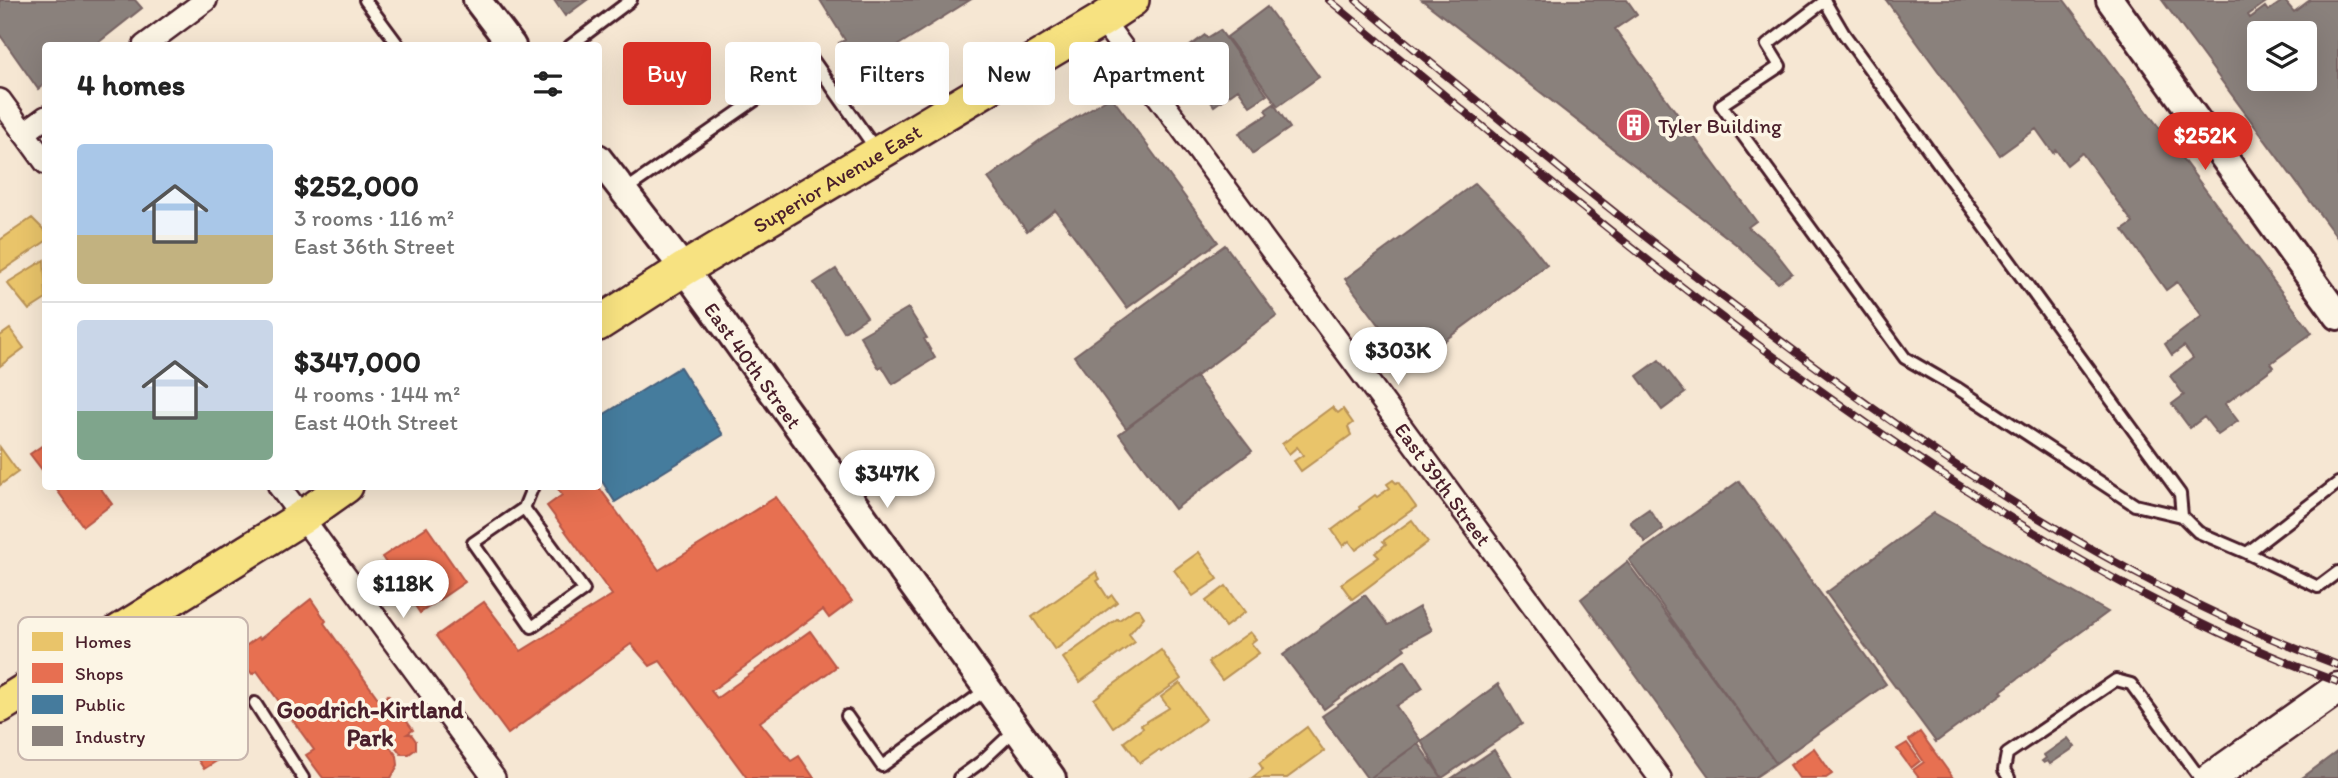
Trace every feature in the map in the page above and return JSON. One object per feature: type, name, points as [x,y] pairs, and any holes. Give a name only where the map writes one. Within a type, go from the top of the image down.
[{"type":"main road","name":"Superior Avenue East","points":[[602,321],[684,269],[1132,0]]},
{"type":"main road","points":[[142,617],[301,518],[340,490]]},
{"type":"main road","points":[[2211,778],[2338,688]]},
{"type":"main road","points":[[0,706],[18,695]]},
{"type":"street","points":[[149,42],[206,0]]},
{"type":"street","points":[[477,0],[509,42]]},
{"type":"street","points":[[2110,0],[2338,316]]},
{"type":"street","name":"East 39th Street","points":[[1102,20],[1660,778]]},
{"type":"street","points":[[0,100],[42,158]]},
{"type":"street","points":[[24,133],[42,120]]},
{"type":"street","name":"East 40th Street","points":[[602,163],[684,269],[1052,778]]},
{"type":"street","points":[[282,490],[494,778]]},
{"type":"lane","points":[[365,0],[396,42]]},
{"type":"lane","points":[[575,42],[631,0]]},
{"type":"lane","points":[[2182,516],[2180,494],[1844,34],[1825,1],[1767,45],[1780,66],[1721,104],[1905,358],[1956,388],[2135,505],[2182,516],[2198,532],[2318,587],[2338,572]]},
{"type":"lane","points":[[624,191],[813,60],[878,153]]},
{"type":"lane","points":[[2247,553],[2338,483]]},
{"type":"lane","points":[[524,508],[584,590],[532,627],[473,543],[524,508],[531,490]]},
{"type":"lane","points":[[2009,778],[2004,770],[2007,754],[2116,680],[2131,684],[2200,778]]},
{"type":"lane","points":[[847,716],[882,766],[987,689]]},
{"type":"lane","points":[[255,703],[303,778]]},
{"type":"lane","points":[[959,778],[981,762],[1016,729]]},
{"type":"building: Homes","points":[[32,218],[42,228],[42,244],[0,272],[0,240]]},
{"type":"building: Homes","points":[[42,261],[42,302],[29,310],[7,283]]},
{"type":"building: Homes","points":[[10,329],[24,348],[0,366],[0,336]]},
{"type":"building: Homes","points":[[1332,407],[1338,413],[1343,409],[1353,423],[1348,427],[1351,435],[1301,471],[1294,461],[1303,455],[1297,447],[1289,454],[1282,444]]},
{"type":"building: Homes","points":[[0,447],[18,472],[0,485]]},
{"type":"building: Homes","points":[[1393,480],[1398,482],[1416,507],[1356,550],[1349,541],[1343,546],[1332,530],[1375,495],[1377,497],[1390,488],[1387,484]]},
{"type":"building: Homes","points":[[1412,520],[1428,542],[1352,599],[1341,584],[1379,557],[1375,553],[1386,544],[1383,541]]},
{"type":"building: Homes","points":[[1199,552],[1218,579],[1193,596],[1174,570]]},
{"type":"building: Homes","points":[[1096,572],[1100,579],[1097,581],[1108,598],[1112,595],[1117,602],[1055,650],[1032,617]]},
{"type":"building: Homes","points":[[1226,586],[1245,612],[1225,627],[1206,601]]},
{"type":"building: Homes","points":[[1135,609],[1139,609],[1144,617],[1129,634],[1135,642],[1080,682],[1063,658]]},
{"type":"building: Homes","points":[[1250,632],[1256,639],[1251,643],[1259,653],[1222,680],[1208,662]]},
{"type":"building: Homes","points":[[1161,650],[1181,679],[1113,727],[1094,699]]},
{"type":"building: Homes","points":[[1180,683],[1206,719],[1161,752],[1159,750],[1140,763],[1124,742],[1143,728],[1141,725],[1169,708],[1161,697]]},
{"type":"building: Homes","points":[[1307,727],[1324,751],[1287,778],[1252,778],[1263,769],[1259,763]]},
{"type":"building: Shops","points":[[42,446],[42,470],[30,454]]},
{"type":"building: Shops","points":[[57,490],[102,490],[112,504],[83,526]]},
{"type":"building: Shops","points":[[559,490],[601,490],[659,570],[776,497],[852,601],[829,618],[823,610],[711,691],[717,698],[810,631],[836,667],[760,722],[791,761],[799,756],[814,778],[747,778],[660,661],[650,666],[631,644],[508,734],[436,636],[484,602],[521,651],[612,595],[547,506],[562,495]]},
{"type":"building: Shops","points":[[427,527],[465,582],[420,613],[382,557]]},
{"type":"building: Shops","points":[[311,599],[326,621],[324,623],[380,701],[388,695],[413,730],[407,734],[411,734],[416,741],[416,749],[409,754],[401,754],[395,746],[396,743],[390,747],[397,756],[398,765],[391,778],[323,778],[306,755],[314,750],[257,671],[252,674],[248,669],[248,644],[258,637],[260,639]]},
{"type":"building: Shops","points":[[1920,732],[1953,778],[1919,778],[1913,770],[1924,762],[1909,740]]},
{"type":"building: Shops","points":[[1907,743],[1920,761],[1911,768],[1897,749]]},
{"type":"building: Shops","points":[[1814,748],[1832,774],[1826,778],[1799,778],[1790,765]]},
{"type":"building: Shops","points":[[198,760],[218,760],[204,769]]},
{"type":"building: Public","points":[[680,367],[723,435],[615,502],[602,481],[602,416]]},
{"type":"building: Industry","points":[[0,0],[135,0],[142,8],[99,42],[42,42],[42,86],[38,89],[0,35]]},
{"type":"building: Industry","points":[[554,0],[587,0],[565,16]]},
{"type":"building: Industry","points":[[820,0],[970,0],[903,42],[841,42],[845,40]]},
{"type":"building: Industry","name":"Tyler Building","points":[[1422,0],[1627,0],[1637,14],[1615,29],[1756,221],[1748,227],[1770,245],[1792,273],[1778,283],[1737,245]]},
{"type":"building: Industry","points":[[1886,0],[2064,0],[2312,333],[2271,363],[2274,367],[2225,404],[2238,421],[2218,435],[2204,417],[2190,428],[2172,404],[2184,395],[2170,376],[2193,358],[2184,346],[2172,355],[2165,344],[2202,316],[2177,282],[2166,290],[2123,230],[2133,223],[2082,153],[2067,165],[2056,150],[2053,153],[2036,129],[2000,155]]},
{"type":"building: Industry","points":[[2162,0],[2269,0],[2248,15],[2250,18],[2265,7],[2268,11],[2284,0],[2294,12],[2310,0],[2338,0],[2338,239]]},
{"type":"building: Industry","points":[[1267,7],[1319,77],[1278,106],[1227,37]]},
{"type":"building: Industry","points":[[1220,30],[1229,42],[1196,42],[1205,35],[1207,38]]},
{"type":"building: Industry","points":[[1229,42],[1267,95],[1250,106],[1238,89],[1229,95]]},
{"type":"building: Industry","points":[[1274,104],[1290,128],[1253,153],[1239,133],[1268,114],[1265,110]]},
{"type":"building: Industry","points":[[1096,105],[1118,105],[1218,242],[1127,308],[1055,210],[1027,231],[988,178],[1040,140]]},
{"type":"building: Industry","points":[[1475,183],[1515,224],[1547,265],[1410,366],[1345,279]]},
{"type":"building: Industry","points":[[1225,245],[1277,316],[1126,428],[1074,356]]},
{"type":"building: Industry","points":[[836,269],[867,317],[844,332],[814,283]]},
{"type":"building: Industry","points":[[908,308],[927,338],[924,339],[935,358],[893,384],[882,366],[879,368],[860,336]]},
{"type":"building: Industry","points":[[1659,360],[1685,393],[1662,410],[1637,376]]},
{"type":"building: Industry","points":[[1196,377],[1252,451],[1175,509],[1119,434]]},
{"type":"building: Industry","points":[[1739,481],[1886,684],[1776,763],[1629,560]]},
{"type":"building: Industry","points":[[1649,509],[1663,529],[1645,542],[1630,522]]},
{"type":"building: Industry","points":[[1934,513],[2108,612],[1936,742],[1826,593]]},
{"type":"building: Industry","points":[[1627,562],[1776,763],[1754,778],[1710,778],[1581,599]]},
{"type":"building: Industry","points":[[1365,595],[1388,625],[1419,607],[1432,630],[1403,646],[1405,649],[1324,709],[1283,655]]},
{"type":"building: Industry","points":[[1405,660],[1423,688],[1396,706],[1421,741],[1367,778],[1322,716]]},
{"type":"building: Industry","points":[[1498,684],[1522,724],[1442,778],[1421,741]]},
{"type":"building: Industry","points":[[2068,738],[2075,747],[2050,764],[2048,761],[2042,761],[2046,758],[2044,755]]},
{"type":"building: Industry","points":[[1418,744],[1442,778],[1370,778]]},
{"type":"building: Industry","points":[[1494,750],[1512,778],[1452,778]]},
{"type":"building: Industry","points":[[2338,751],[2338,778],[2302,778]]},
{"type":"railway","points":[[1329,0],[1636,251],[1875,429],[2003,513],[2142,594],[2239,641],[2338,682]]},
{"type":"railway","points":[[1356,0],[1548,159],[1694,274],[1883,416],[2027,511],[2102,555],[2257,632],[2338,665]]},
{"type":"place","name":"Tyler Building","points":[[1634,125]]},
{"type":"district","name":"Goodrich-Kirtland Park","points":[[370,723]]}]
